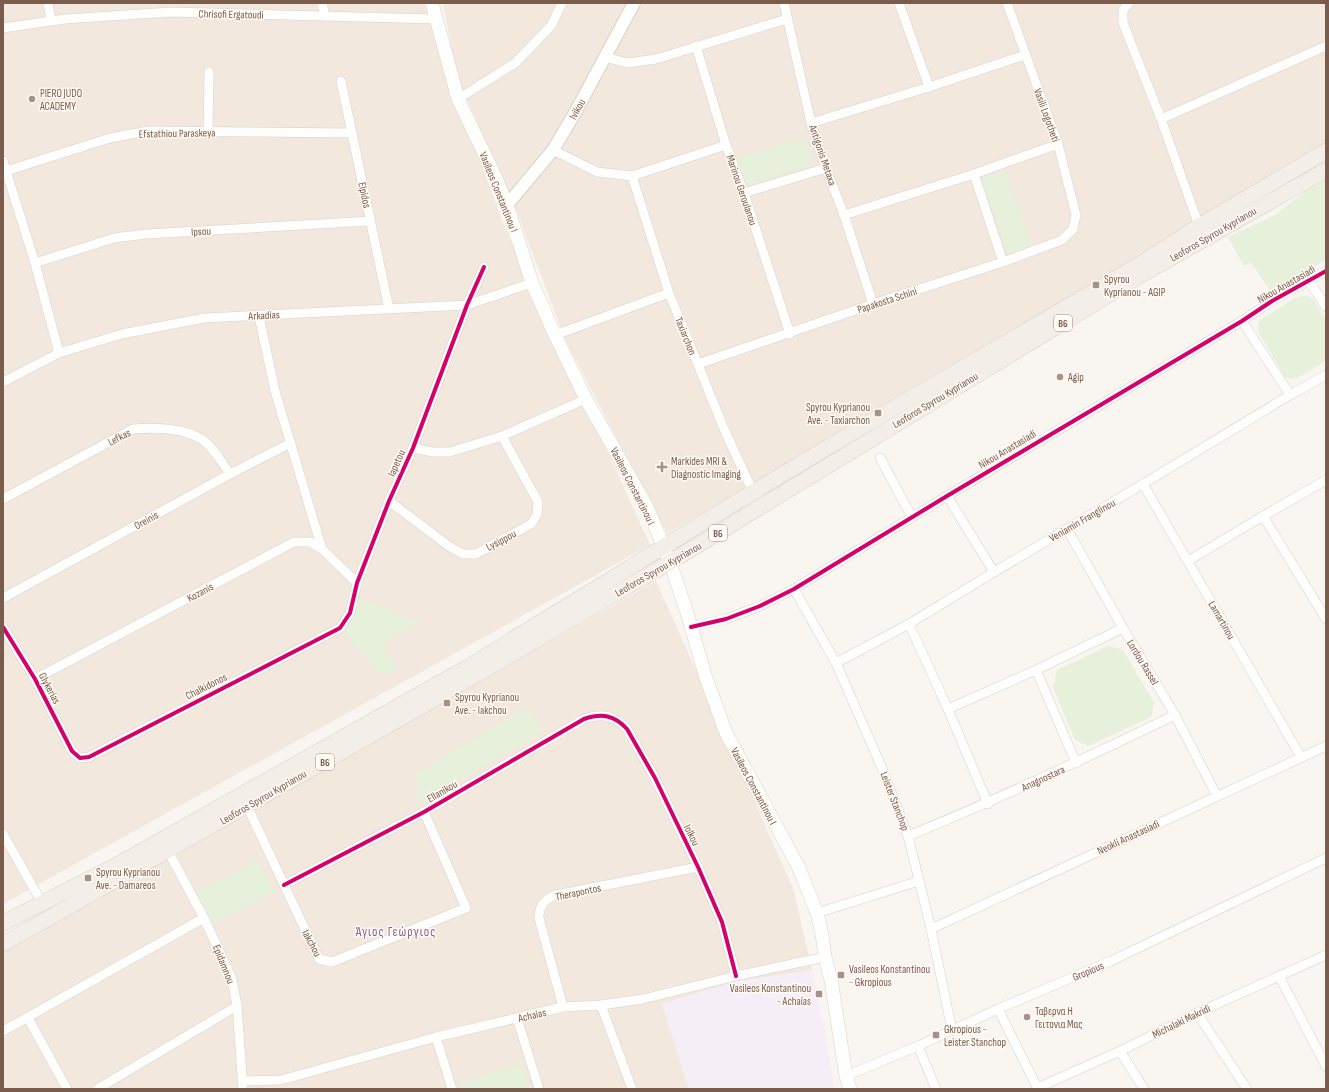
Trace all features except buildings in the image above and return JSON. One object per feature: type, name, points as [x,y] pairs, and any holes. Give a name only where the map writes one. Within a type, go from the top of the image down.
[{"type":"main road","name":"Vasileos Constantinou I","points":[[432,3],[458,99],[496,178],[507,205],[532,284],[586,398],[647,507],[670,562],[706,678],[726,733],[798,866],[817,913],[831,980],[846,1076],[850,1089]]},
{"type":"main road","name":"Leoforos Spyrou Kyprianou","points":[[3,923],[115,866],[466,668],[663,546],[686,534],[892,408],[1137,266],[1199,226],[1326,151]]},
{"type":"main road","name":"Leoforos Spyrou Kyprianou","points":[[3,944],[431,702],[670,562],[1142,274],[1326,170]]},
{"type":"street","points":[[48,3],[51,20]]},
{"type":"street","points":[[322,3],[325,16]]},
{"type":"street","points":[[458,99],[515,63],[551,26],[562,3]]},
{"type":"street","name":"Ivikou","points":[[507,205],[553,150],[576,111],[634,3]]},
{"type":"street","name":"Antigonis Metaxa","points":[[784,3],[811,123],[844,215],[873,304]]},
{"type":"street","points":[[900,3],[929,87]]},
{"type":"street","name":"Vasili Logotheti","points":[[1007,3],[1058,144],[1076,215],[1073,229]]},
{"type":"street","points":[[1126,6],[1124,23],[1161,119],[1199,226]]},
{"type":"street","name":"Chrisofi Ergatoudi","points":[[3,28],[51,20],[171,12],[437,19]]},
{"type":"street","points":[[604,57],[628,63],[656,59],[787,19]]},
{"type":"street","name":"Marinou Geroulanou","points":[[696,46],[726,145],[744,193],[790,334]]},
{"type":"street","points":[[1161,119],[1326,46]]},
{"type":"street","points":[[811,123],[929,87],[1025,55]]},
{"type":"street","points":[[208,132],[209,72]]},
{"type":"street","name":"Elpidos","points":[[341,81],[389,309]]},
{"type":"street","name":"Efstathiou Paraskeya","points":[[6,171],[110,138],[148,131],[352,133]]},
{"type":"street","points":[[844,215],[974,174],[1058,144]]},
{"type":"street","points":[[553,150],[598,172],[632,176],[726,145]]},
{"type":"street","points":[[3,161],[35,263],[59,353]]},
{"type":"street","points":[[744,193],[826,168]]},
{"type":"street","points":[[974,174],[1003,262]]},
{"type":"street","name":"Taxiarchon","points":[[632,176],[669,294],[724,429],[753,492]]},
{"type":"street","name":"Ipsou","points":[[35,263],[114,238],[146,234],[371,222]]},
{"type":"street","name":"Papakosta Schini","points":[[698,364],[790,334],[873,304],[1003,262],[1062,240],[1073,229]]},
{"type":"street","name":"Iapetou","points":[[340,628],[350,613],[357,583],[389,501],[413,448],[467,305],[484,267]]},
{"type":"street","name":"Nikou Anastasiadi","points":[[691,627],[726,619],[760,606],[794,589],[947,496],[1242,321],[1272,301],[1326,271]]},
{"type":"street","points":[[1310,281],[1326,307]]},
{"type":"street","name":"Arkadias","points":[[3,382],[59,353],[122,334],[204,318],[467,305],[532,284]]},
{"type":"street","points":[[555,335],[669,294]]},
{"type":"street","points":[[259,316],[275,391],[322,549]]},
{"type":"street","points":[[1242,321],[1290,395]]},
{"type":"street","name":"Veniamin Franglinou","points":[[836,663],[909,624],[1290,395],[1326,375]]},
{"type":"street","points":[[413,448],[432,452],[450,452],[502,436],[586,398]]},
{"type":"street","name":"Lefkas","points":[[3,500],[133,429],[150,427],[166,428],[189,434],[202,440],[230,474]]},
{"type":"street","name":"Lysippou","points":[[389,501],[450,547],[463,554],[476,554],[531,524],[537,515],[538,502],[502,436]]},
{"type":"street","name":"Oreinis","points":[[3,598],[230,474],[291,443]]},
{"type":"street","points":[[880,458],[912,517]]},
{"type":"street","points":[[1188,561],[1326,480]]},
{"type":"street","name":"Lamartinou","points":[[1143,484],[1301,757]]},
{"type":"street","points":[[947,496],[994,572]]},
{"type":"street","points":[[1263,516],[1326,619]]},
{"type":"street","name":"Lordou Rassel","points":[[1067,529],[1174,715],[1217,796]]},
{"type":"street","name":"Kozanis","points":[[35,679],[294,542],[310,542],[322,549],[357,583]]},
{"type":"street","name":"Leister Stanchop","points":[[794,589],[836,663],[882,768],[908,836],[931,928],[952,1030]]},
{"type":"street","points":[[909,624],[948,709],[988,804]]},
{"type":"street","name":"Glykerias","points":[[3,627],[35,679],[72,751],[80,758]]},
{"type":"street","name":"Chalkidonos","points":[[80,758],[95,754],[340,628]]},
{"type":"street","points":[[948,709],[1036,670],[1123,628]]},
{"type":"street","points":[[1036,670],[1076,763]]},
{"type":"street","name":"Ellanikou","points":[[284,885],[424,812],[584,719],[600,715],[608,716]]},
{"type":"street","name":"Anagnostara","points":[[908,836],[988,804],[1174,715]]},
{"type":"street","name":"Iolkou","points":[[608,716],[621,723],[627,730],[655,778],[698,867],[722,922],[736,976]]},
{"type":"street","name":"Neokli Anastasiadi","points":[[931,928],[1326,746]]},
{"type":"street","name":"Iakchou","points":[[247,806],[319,959],[332,962],[466,908],[424,812]]},
{"type":"street","points":[[3,834],[42,903]]},
{"type":"street","name":"Epidamnou","points":[[168,850],[204,918],[232,979],[238,1006],[242,1085]]},
{"type":"street","name":"Gropious","points":[[846,1076],[1111,961],[1326,858]]},
{"type":"street","name":"Therapontos","points":[[563,1007],[539,918],[539,911],[542,904],[548,898],[556,895],[698,867]]},
{"type":"street","points":[[817,913],[919,881]]},
{"type":"street","points":[[3,1031],[204,918]]},
{"type":"street","name":"Michalaki Makridi","points":[[1037,1088],[1120,1051],[1197,1013],[1326,955]]},
{"type":"street","name":"Achaias","points":[[242,1085],[281,1080],[436,1037],[563,1007],[601,1005],[643,999],[736,976],[825,957]]},
{"type":"street","points":[[1280,976],[1326,1066]]},
{"type":"street","points":[[601,1005],[632,1089]]},
{"type":"street","points":[[97,1089],[238,1006]]},
{"type":"street","points":[[998,1009],[1037,1088]]},
{"type":"street","points":[[1197,1013],[1247,1089]]},
{"type":"street","points":[[28,1018],[67,1089]]},
{"type":"street","points":[[517,1018],[539,1089]]},
{"type":"street","points":[[436,1037],[452,1089]]},
{"type":"street","points":[[918,1046],[936,1089]]},
{"type":"street","points":[[1120,1051],[1144,1089]]},
{"type":"shaded area","points":[[3,3],[424,3],[502,221],[650,545],[3,904]]},
{"type":"shaded area","points":[[443,3],[1326,3],[1326,145],[1188,228],[667,534],[566,341],[515,207],[457,77]]},
{"type":"shaded area","points":[[656,581],[793,888],[812,970],[738,981],[662,1004],[689,1089],[3,1089],[3,953]]},
{"type":"shaded area","points":[[812,970],[827,1043],[834,1089],[689,1089],[662,1004],[738,981]]},
{"type":"green space","points":[[805,138],[812,159],[808,166],[751,185],[745,183],[736,158]]},
{"type":"green space","points":[[1005,170],[1032,246],[1008,254],[981,179]]},
{"type":"green space","points":[[1326,180],[1326,260],[1271,292],[1251,262],[1244,266],[1228,237],[1275,215],[1309,188]]},
{"type":"green space","points":[[1307,296],[1313,299],[1326,321],[1326,361],[1297,378],[1292,379],[1285,377],[1259,333],[1258,325],[1260,320],[1295,298]]},
{"type":"green space","points":[[363,599],[420,622],[383,643],[397,668],[382,677],[344,633]]},
{"type":"green space","points":[[1108,646],[1123,650],[1154,703],[1151,717],[1088,746],[1075,740],[1053,687],[1057,670]]},
{"type":"green space","points":[[528,706],[544,731],[419,805],[416,772]]},
{"type":"green space","points":[[258,860],[275,892],[212,924],[196,892]]},
{"type":"green space","points":[[521,1064],[531,1089],[463,1089],[461,1082]]},
{"type":"cycle path","points":[[3,627],[35,679],[72,751],[80,758],[89,757],[340,628],[350,613],[357,583],[389,501],[413,448],[467,305],[484,267]]},
{"type":"cycle path","points":[[691,627],[726,619],[760,606],[794,589],[947,496],[1242,321],[1272,301],[1326,271]]},
{"type":"cycle path","points":[[284,885],[424,812],[584,719],[596,716],[607,716],[622,724],[627,729],[655,778],[698,867],[722,922],[736,976]]},
{"type":"place","name":"PIERO JUDO ACADEMY","points":[[32,99]]},
{"type":"place","name":"Spyrou Kyprianou - AGIP","points":[[1096,285]]},
{"type":"place","name":"Agip","points":[[1060,377]]},
{"type":"place","name":"Spyrou Kyprianou Ave. - Taxiarchon","points":[[878,413]]},
{"type":"place","name":"Markides MRI & Diagnostic Imaging","points":[[662,467]]},
{"type":"place","name":"Spyrou Kyprianou Ave. - Iakchou","points":[[447,703]]},
{"type":"place","name":"Spyrou Kyprianou Ave. - Damareos","points":[[88,878]]},
{"type":"place","name":"Vasileos Konstantinou - Gkropious","points":[[841,975]]},
{"type":"place","name":"Vasileos Konstantinou - Achaias","points":[[819,994]]},
{"type":"place","name":"Ταβερνα Η Γειτονια Μας","points":[[1027,1017]]},
{"type":"place","name":"Gkropious - Leister Stanchop","points":[[936,1035]]},
{"type":"district","name":"Άγιος Γεώργιος","points":[[396,931]]}]
